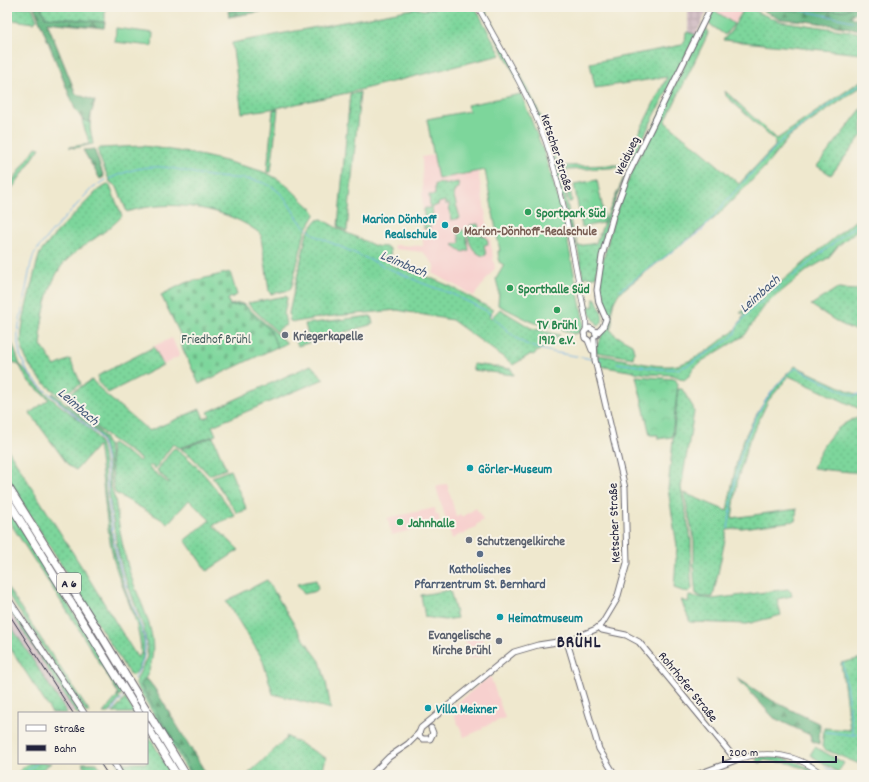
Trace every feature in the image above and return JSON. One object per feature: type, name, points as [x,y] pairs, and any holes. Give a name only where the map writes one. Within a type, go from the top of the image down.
[{"type":"highway","name":"A 6","points":[[7,485],[148,712]]},
{"type":"highway","name":"A 6","points":[[7,499],[138,712]]},
{"type":"highway","name":"A 6","points":[[148,712],[186,775]]},
{"type":"highway","points":[[148,728],[177,775]]},
{"type":"main road","name":"Weidweg","points":[[591,333],[603,327],[605,323],[606,317],[599,304],[597,290],[602,256],[613,216],[631,170],[712,7]]},
{"type":"main road","name":"Ketscher Straße","points":[[591,333],[595,357],[625,488],[627,563],[625,574],[617,599],[599,627]]},
{"type":"main road","points":[[7,597],[83,712]]},
{"type":"main road","points":[[420,736],[420,729],[514,652],[538,645],[566,641],[592,632],[599,627]]},
{"type":"main road","name":"Rohrhofer Straße","points":[[599,627],[602,630],[632,637],[639,642],[736,760]]},
{"type":"main road","points":[[566,641],[599,749],[615,775]]},
{"type":"main road","points":[[420,736],[428,739],[431,737],[433,731],[431,728],[434,718]]},
{"type":"main road","points":[[425,726],[431,728]]},
{"type":"main road","points":[[371,775],[389,757],[420,736]]},
{"type":"main road","points":[[696,775],[736,760]]},
{"type":"main road","points":[[115,764],[122,775]]},
{"type":"street","name":"Ketscher Straße","points":[[478,7],[522,88],[542,130],[564,210],[586,320],[591,333]]},
{"type":"street","points":[[736,760],[746,756],[760,754],[785,756],[809,765],[823,775]]},
{"type":"shaded area","points":[[688,7],[709,7],[696,35],[688,32]]},
{"type":"shaded area","points":[[715,7],[744,7],[734,24],[714,10]]},
{"type":"shaded area","name":"Marion-Dönhoff-Realschule","points":[[433,155],[438,179],[478,171],[495,268],[474,296],[433,273],[435,266],[423,252],[395,249],[394,245],[423,246],[422,157]]},
{"type":"shaded area","points":[[172,338],[180,356],[163,365],[154,346]]},
{"type":"shaded area","points":[[447,484],[456,516],[460,514],[462,517],[476,508],[483,520],[476,525],[476,527],[452,539],[436,487]]},
{"type":"shaded area","points":[[435,508],[436,515],[439,515],[440,523],[392,535],[387,518]]},
{"type":"shaded area","points":[[7,606],[75,712],[66,712],[7,620]]},
{"type":"shaded area","points":[[481,633],[486,655],[469,659],[464,636]]},
{"type":"shaded area","points":[[490,676],[505,718],[482,727],[483,729],[464,737],[451,708]]},
{"type":"green space","points":[[7,7],[32,7],[37,20],[33,23],[7,19]]},
{"type":"green space","points":[[34,7],[41,7],[45,17],[105,22],[104,28],[47,22],[76,94],[95,101],[89,122],[82,119],[75,109]]},
{"type":"green space","points":[[41,7],[105,7],[105,22],[45,17]]},
{"type":"green space","points":[[252,7],[288,7],[229,17],[228,11]]},
{"type":"green space","points":[[439,7],[475,7],[501,55],[347,93],[277,108],[242,113],[232,43],[418,8],[423,10]]},
{"type":"green space","points":[[480,7],[484,7],[524,82],[548,133],[558,162],[564,187],[576,248],[574,250],[552,154],[542,127]]},
{"type":"green space","points":[[745,7],[750,7],[759,13],[779,21],[862,33],[862,54],[723,40],[731,31]]},
{"type":"green space","points":[[757,7],[776,7],[798,12],[808,8],[829,11],[861,7],[851,16],[856,19],[862,19],[862,30],[806,21],[779,19]]},
{"type":"green space","points":[[776,7],[852,7],[845,10],[829,11],[808,8],[798,12]]},
{"type":"green space","points":[[714,10],[734,24],[725,35],[708,23]]},
{"type":"green space","points":[[705,24],[708,33],[707,36],[665,122],[704,153],[739,184],[775,146],[775,141],[726,96],[725,91],[777,139],[862,80],[862,86],[790,136],[764,168],[715,218],[619,293],[612,307],[612,324],[610,329],[615,335],[632,344],[634,352],[633,358],[596,352],[603,332],[602,330],[607,321],[599,287],[600,273],[613,222],[629,178],[642,150]]},
{"type":"green space","points":[[116,28],[153,33],[152,46],[115,42]]},
{"type":"green space","points":[[688,32],[696,35],[628,167],[566,170],[572,200],[569,202],[561,166],[623,164],[667,77],[595,88],[590,63],[682,45],[685,40],[686,33]]},
{"type":"green space","points":[[360,92],[347,231],[338,227],[350,94]]},
{"type":"green space","name":"Sportpark Süd","points":[[521,94],[545,155],[561,208],[583,318],[584,327],[578,333],[573,334],[558,328],[534,323],[498,305],[499,291],[496,279],[504,265],[499,262],[498,251],[500,251],[485,170],[438,179],[427,119],[469,111],[467,105]]},
{"type":"green space","points":[[862,108],[862,135],[831,175],[817,166]]},
{"type":"green space","points":[[278,109],[271,172],[267,172],[273,110]]},
{"type":"green space","points":[[91,115],[90,128],[93,144],[75,148],[69,147],[89,144],[82,119],[89,121]]},
{"type":"green space","points":[[143,146],[204,156],[262,171],[279,180],[314,211],[315,215],[305,232],[290,290],[271,294],[269,292],[261,238],[262,235],[248,225],[215,212],[198,208],[161,206],[127,212],[117,187],[110,182],[98,150],[100,148]]},
{"type":"green space","points":[[36,147],[40,148],[7,196],[7,189]]},
{"type":"green space","points":[[94,149],[104,177],[100,179],[83,150]]},
{"type":"green space","points":[[625,175],[610,214],[602,243],[596,277],[584,277],[588,303],[582,278],[575,231],[578,246],[596,243]]},
{"type":"green space","points":[[597,180],[605,220],[603,223],[582,227],[574,184]]},
{"type":"green space","points":[[458,182],[459,188],[455,189],[455,192],[453,193],[460,218],[451,220],[449,204],[445,204],[445,201],[438,203],[438,205],[432,207],[433,216],[428,217],[430,228],[424,229],[424,210],[425,208],[430,208],[429,195],[435,195],[435,184],[444,183],[444,185]]},
{"type":"green space","points":[[109,184],[122,216],[62,265],[48,294],[40,335],[42,337],[41,345],[55,366],[70,359],[81,384],[60,396],[37,375],[24,355],[21,339],[26,305],[40,253],[57,232],[98,190]]},
{"type":"green space","points":[[862,215],[862,226],[838,246],[828,258],[809,269],[767,303],[745,335],[702,361],[684,380],[673,375],[647,374],[599,366],[597,355],[650,365],[671,366],[678,365],[701,355],[735,330],[745,314],[740,313],[758,301]]},
{"type":"green space","points":[[322,219],[373,245],[390,249],[391,265],[452,287],[493,310],[489,316],[491,318],[500,309],[531,328],[560,335],[533,355],[531,354],[513,365],[452,320],[397,310],[324,317],[295,322],[290,321],[289,313],[307,233],[317,220]]},
{"type":"green space","points":[[478,224],[480,234],[487,238],[488,244],[484,245],[486,255],[483,256],[475,251],[471,245],[467,229],[471,228],[470,225]]},
{"type":"green space","points":[[465,230],[469,250],[463,252],[453,245],[460,242],[458,231]]},
{"type":"green space","name":"Friedhof Brühl","points":[[230,272],[237,295],[228,299],[230,306],[242,305],[270,330],[277,347],[199,384],[182,347],[180,334],[161,295],[185,283]]},
{"type":"green space","points":[[836,289],[862,290],[862,334],[839,323],[811,305]]},
{"type":"green space","points":[[286,296],[287,298],[284,314],[286,325],[280,328],[277,332],[248,303]]},
{"type":"green space","points":[[594,298],[596,299],[602,316],[599,326],[590,314],[588,306],[593,307]]},
{"type":"green space","points":[[239,303],[245,305],[287,343],[277,348],[270,330],[242,305],[230,306]]},
{"type":"green space","points":[[371,316],[373,324],[298,346],[295,339],[308,335],[305,324]]},
{"type":"green space","points":[[7,341],[13,345],[20,365],[36,384],[56,403],[92,432],[97,437],[102,448],[109,520],[115,554],[130,603],[139,623],[143,638],[144,647],[142,661],[138,670],[132,676],[126,669],[7,478],[7,448],[137,657],[141,654],[138,630],[113,557],[108,529],[98,445],[76,470],[69,466],[30,413],[49,399],[27,380],[20,366],[7,358]]},
{"type":"green space","points":[[154,347],[163,365],[108,393],[98,382],[98,376],[101,374]]},
{"type":"green space","points":[[473,364],[511,369],[514,375],[473,370]]},
{"type":"green space","points":[[311,365],[324,379],[212,426],[216,435],[180,448],[173,444],[155,469],[150,465],[148,467],[168,483],[169,482],[157,471],[172,450],[174,448],[177,449],[194,464],[216,489],[235,516],[213,525],[239,550],[207,571],[185,540],[210,520],[189,500],[168,523],[115,493],[110,445],[112,443],[139,461],[141,459],[108,437],[69,404],[66,398],[67,395],[92,380],[106,395],[149,431],[200,409],[204,419],[210,416],[208,412]]},
{"type":"green space","points":[[795,366],[862,397],[862,410],[789,376],[768,401],[749,441],[738,478],[732,518],[797,509],[795,521],[727,530],[713,597],[702,597],[696,594],[694,577],[694,541],[684,493],[727,511],[736,465],[744,439],[766,400],[779,382]]},
{"type":"green space","points":[[636,376],[675,379],[678,384],[672,437],[658,439],[658,435],[650,435]]},
{"type":"green space","points":[[678,389],[682,389],[693,407],[694,412],[681,488],[691,539],[692,589],[688,593],[674,588],[677,546],[668,489]]},
{"type":"green space","points":[[53,393],[100,432],[108,445],[111,485],[115,498],[124,552],[133,582],[150,627],[152,639],[153,651],[151,664],[146,678],[140,685],[193,775],[190,775],[135,683],[147,657],[147,646],[144,629],[123,571],[118,551],[109,494],[108,462],[103,442],[98,433],[53,396]]},
{"type":"green space","points":[[862,417],[862,473],[813,468],[816,459],[831,435],[845,423]]},
{"type":"green space","points":[[213,437],[226,469],[209,475],[191,456],[181,449]]},
{"type":"green space","points":[[230,470],[247,510],[237,513],[212,477]]},
{"type":"green space","points":[[7,506],[122,691],[121,695],[118,696],[120,698],[110,712],[104,712],[116,698],[118,693],[7,518]]},
{"type":"green space","points":[[267,580],[300,634],[320,661],[331,709],[273,694],[262,658],[226,601]]},
{"type":"green space","points":[[316,580],[318,589],[316,591],[304,594],[297,584]]},
{"type":"green space","points":[[65,582],[128,684],[126,686],[67,589],[64,583]]},
{"type":"green space","points":[[7,587],[89,712],[85,712],[7,593]]},
{"type":"green space","points":[[788,589],[792,596],[777,599],[781,615],[747,624],[690,622],[681,600],[688,602],[689,596],[713,599]]},
{"type":"green space","points":[[450,590],[457,618],[445,620],[425,617],[421,595]]},
{"type":"green space","points":[[7,600],[81,712],[75,712],[7,606]]},
{"type":"green space","points":[[7,620],[66,712],[51,712],[7,643]]},
{"type":"green space","points":[[862,658],[862,765],[822,747],[824,728],[850,730],[841,663]]},
{"type":"green space","points":[[737,678],[773,701],[820,724],[819,744],[812,741],[810,735],[774,718]]},
{"type":"green space","points":[[145,679],[148,680],[155,689],[207,775],[193,775],[140,685]]},
{"type":"green space","points":[[125,698],[134,712],[114,712]]},
{"type":"green space","points":[[148,735],[172,775],[124,775],[118,764],[148,764]]},
{"type":"green space","points":[[286,736],[326,758],[323,769],[319,775],[247,775],[287,738]]},
{"type":"green space","points":[[815,747],[844,763],[838,772],[810,755]]},
{"type":"green space","points":[[758,757],[783,758],[797,762],[819,775],[812,775],[808,773],[808,770],[789,763],[761,760],[761,763],[756,759]]},
{"type":"green space","points":[[28,764],[50,764],[34,775],[14,775]]},
{"type":"green space","points":[[83,764],[98,764],[105,775],[90,775]]},
{"type":"waterway","points":[[791,7],[862,23]]},
{"type":"waterway","points":[[620,290],[702,230],[782,140],[862,83]]},
{"type":"waterway","name":"Leimbach","points":[[109,179],[136,169],[159,167],[172,168],[203,175],[258,181],[274,188],[279,192],[307,229]]},
{"type":"waterway","name":"Leimbach","points":[[106,180],[93,187],[50,234],[34,254],[18,331],[18,343],[20,355],[27,371],[39,385],[98,435],[101,440],[106,459],[107,483],[115,546],[121,571],[145,641],[144,658],[134,679]]},
{"type":"waterway","name":"Leimbach","points":[[617,363],[659,369],[677,369],[686,366],[730,339],[735,333],[738,325],[750,311],[862,220]]},
{"type":"waterway","name":"Leimbach","points":[[309,230],[316,236],[422,283],[452,294],[487,311],[491,315]]},
{"type":"waterway","name":"Leimbach","points":[[493,317],[516,338],[524,343],[548,351],[591,359]]},
{"type":"waterway","points":[[728,529],[736,474],[746,439],[759,412],[775,387],[796,368],[853,396],[862,393]]},
{"type":"waterway","points":[[843,663],[853,735]]},
{"type":"waterway","name":"Leimbach","points":[[112,712],[123,696]]},
{"type":"waterway","points":[[826,732],[853,735],[862,734]]},
{"type":"waterway","name":"Leimbach","points":[[22,775],[36,764]]},
{"type":"waterway","points":[[825,767],[839,775]]},
{"type":"railway","points":[[7,611],[72,712]]},
{"type":"railway","points":[[101,764],[108,775]]},
{"type":"place","name":"Sportpark Süd","points":[[528,212]]},
{"type":"place","name":"Marion Dönhoff Realschule","points":[[445,225]]},
{"type":"place","name":"Marion-Dönhoff-Realschule","points":[[456,230]]},
{"type":"place","name":"Sporthalle Süd","points":[[510,288]]},
{"type":"place","name":"TV Brühl 1912 e.V.","points":[[557,310]]},
{"type":"place","name":"Kriegerkapelle","points":[[285,335]]},
{"type":"place","name":"Görler-Museum","points":[[470,468]]},
{"type":"place","name":"Jahnhalle","points":[[400,522]]},
{"type":"place","name":"Schutzengelkirche","points":[[469,540]]},
{"type":"place","name":"Katholisches Pfarrzentrum St. Bernhard","points":[[480,554]]},
{"type":"place","name":"Heimatmuseum","points":[[500,617]]},
{"type":"place","name":"Evangelische Kirche Brühl","points":[[499,641]]},
{"type":"place","name":"Villa Meixner","points":[[428,708]]},
{"type":"district","name":"BRÜHL","points":[[579,641]]}]
